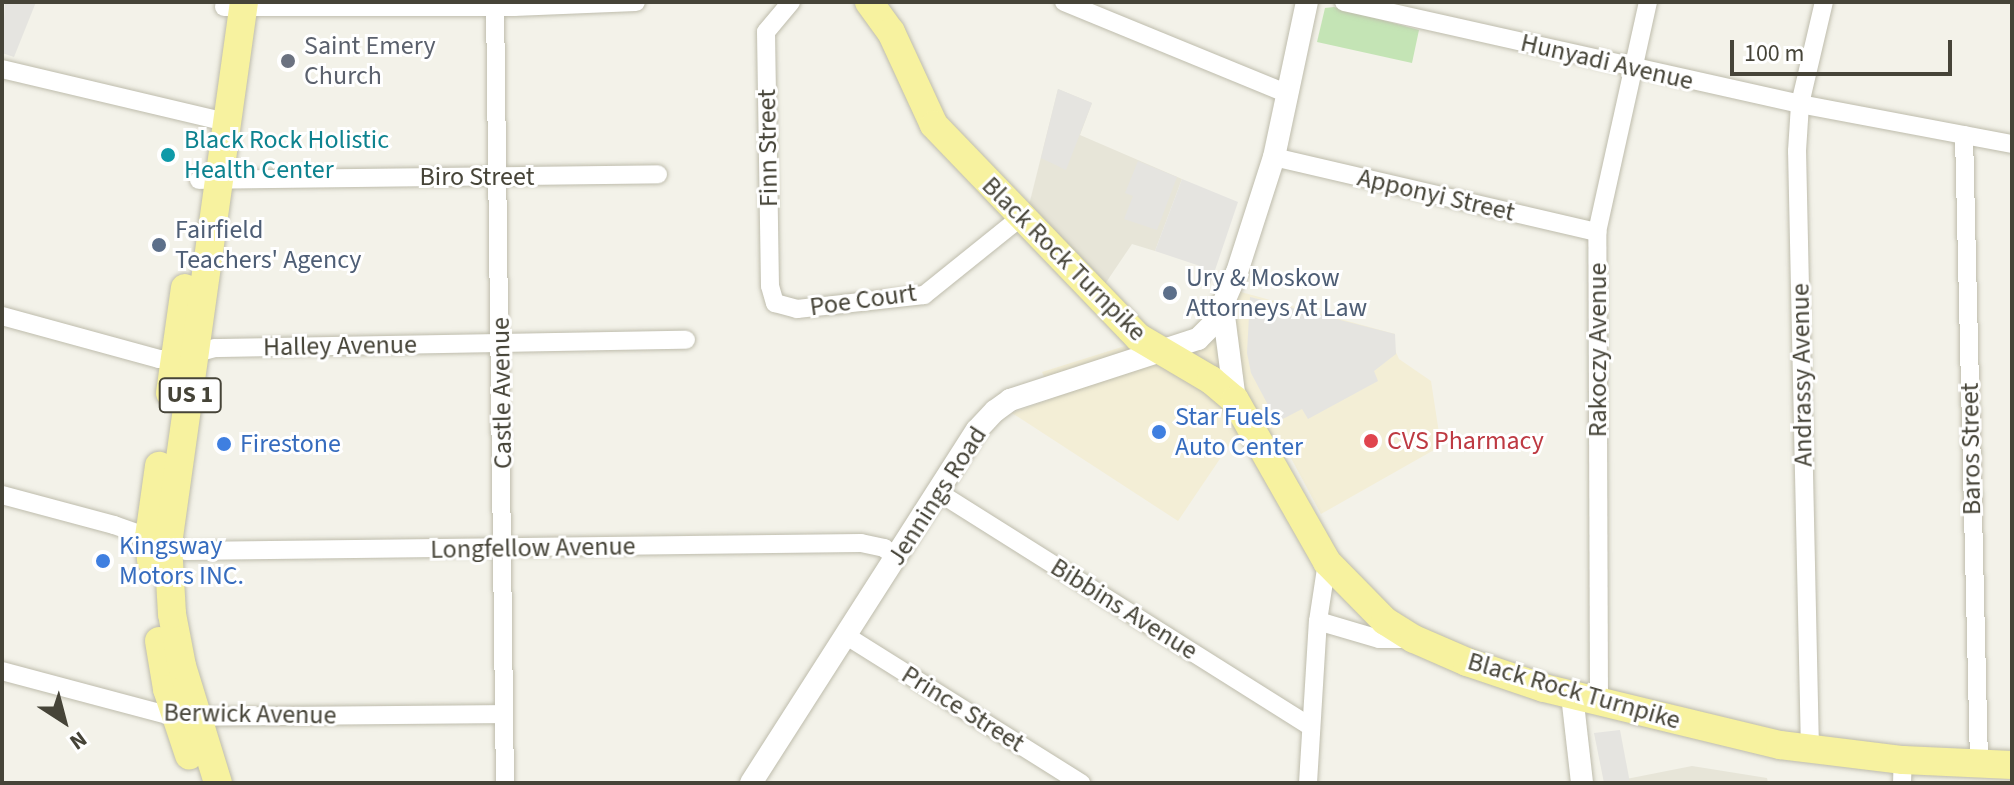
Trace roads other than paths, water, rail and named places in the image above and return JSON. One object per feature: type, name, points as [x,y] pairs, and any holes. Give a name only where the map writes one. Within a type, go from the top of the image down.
[{"type":"main road","name":"Black Rock Turnpike","points":[[869,2],[891,32],[934,125],[1138,337],[1211,380],[1235,400],[1327,562],[1385,621],[1414,639],[1467,662],[1586,699],[1903,772],[1979,763],[2012,765]]},
{"type":"main road","name":"US 1","points":[[199,783],[185,718],[154,612],[158,541],[234,5]]},
{"type":"main road","name":"US 1","points":[[185,718],[218,783]]},
{"type":"street","points":[[234,5],[636,2]]},
{"type":"street","name":"Finn Street","points":[[775,303],[770,286],[766,32],[791,2]]},
{"type":"street","points":[[1064,2],[1286,93]]},
{"type":"street","name":"Jennings Road","points":[[757,781],[845,635],[977,430],[1010,400],[1198,339],[1223,308],[1274,157],[1307,2]]},
{"type":"street","name":"Hunyadi Avenue","points":[[1344,2],[1633,69],[2012,144]]},
{"type":"street","name":"Rakoczy Avenue","points":[[1586,699],[1597,232],[1648,2]]},
{"type":"street","name":"Andrassy Avenue","points":[[1810,750],[1797,151],[1800,104],[1824,2]]},
{"type":"street","name":"Castle Avenue","points":[[495,4],[505,783]]},
{"type":"street","points":[[2,69],[218,120]]},
{"type":"street","name":"Baros Street","points":[[1964,135],[1979,763]]},
{"type":"street","name":"Apponyi Street","points":[[1274,157],[1597,232]]},
{"type":"street","name":"Biro Street","points":[[209,180],[658,174]]},
{"type":"street","name":"Poe Court","points":[[775,303],[797,309],[924,295],[1021,217]]},
{"type":"street","points":[[1223,308],[1235,400]]},
{"type":"street","name":"Halley Avenue","points":[[2,316],[159,359],[215,348],[686,340]]},
{"type":"street","name":"Bibbins Avenue","points":[[938,492],[1311,727]]},
{"type":"street","name":"Longfellow Avenue","points":[[2,495],[187,551],[861,543],[884,548],[896,557]]},
{"type":"street","points":[[1308,783],[1318,621],[1327,562]]},
{"type":"street","points":[[1318,621],[1379,639],[1414,639]]},
{"type":"street","name":"Prince Street","points":[[845,635],[1081,783]]},
{"type":"street","name":"Berwick Avenue","points":[[2,671],[185,718],[503,714]]},
{"type":"street","points":[[1582,783],[1586,699]]},
{"type":"place","name":"Saint Emery Church","points":[[288,61]]},
{"type":"place","name":"Black Rock Holistic Health Center","points":[[168,155]]},
{"type":"place","name":"Fairfield Teachers' Agency","points":[[159,245]]},
{"type":"place","name":"Ury & Moskow Attorneys At Law","points":[[1170,293]]},
{"type":"place","name":"Star Fuels Auto Center","points":[[1159,432]]},
{"type":"place","name":"CVS Pharmacy","points":[[1371,441]]},
{"type":"place","name":"Firestone","points":[[224,444]]},
{"type":"place","name":"Kingsway Motors INC.","points":[[103,561]]}]
